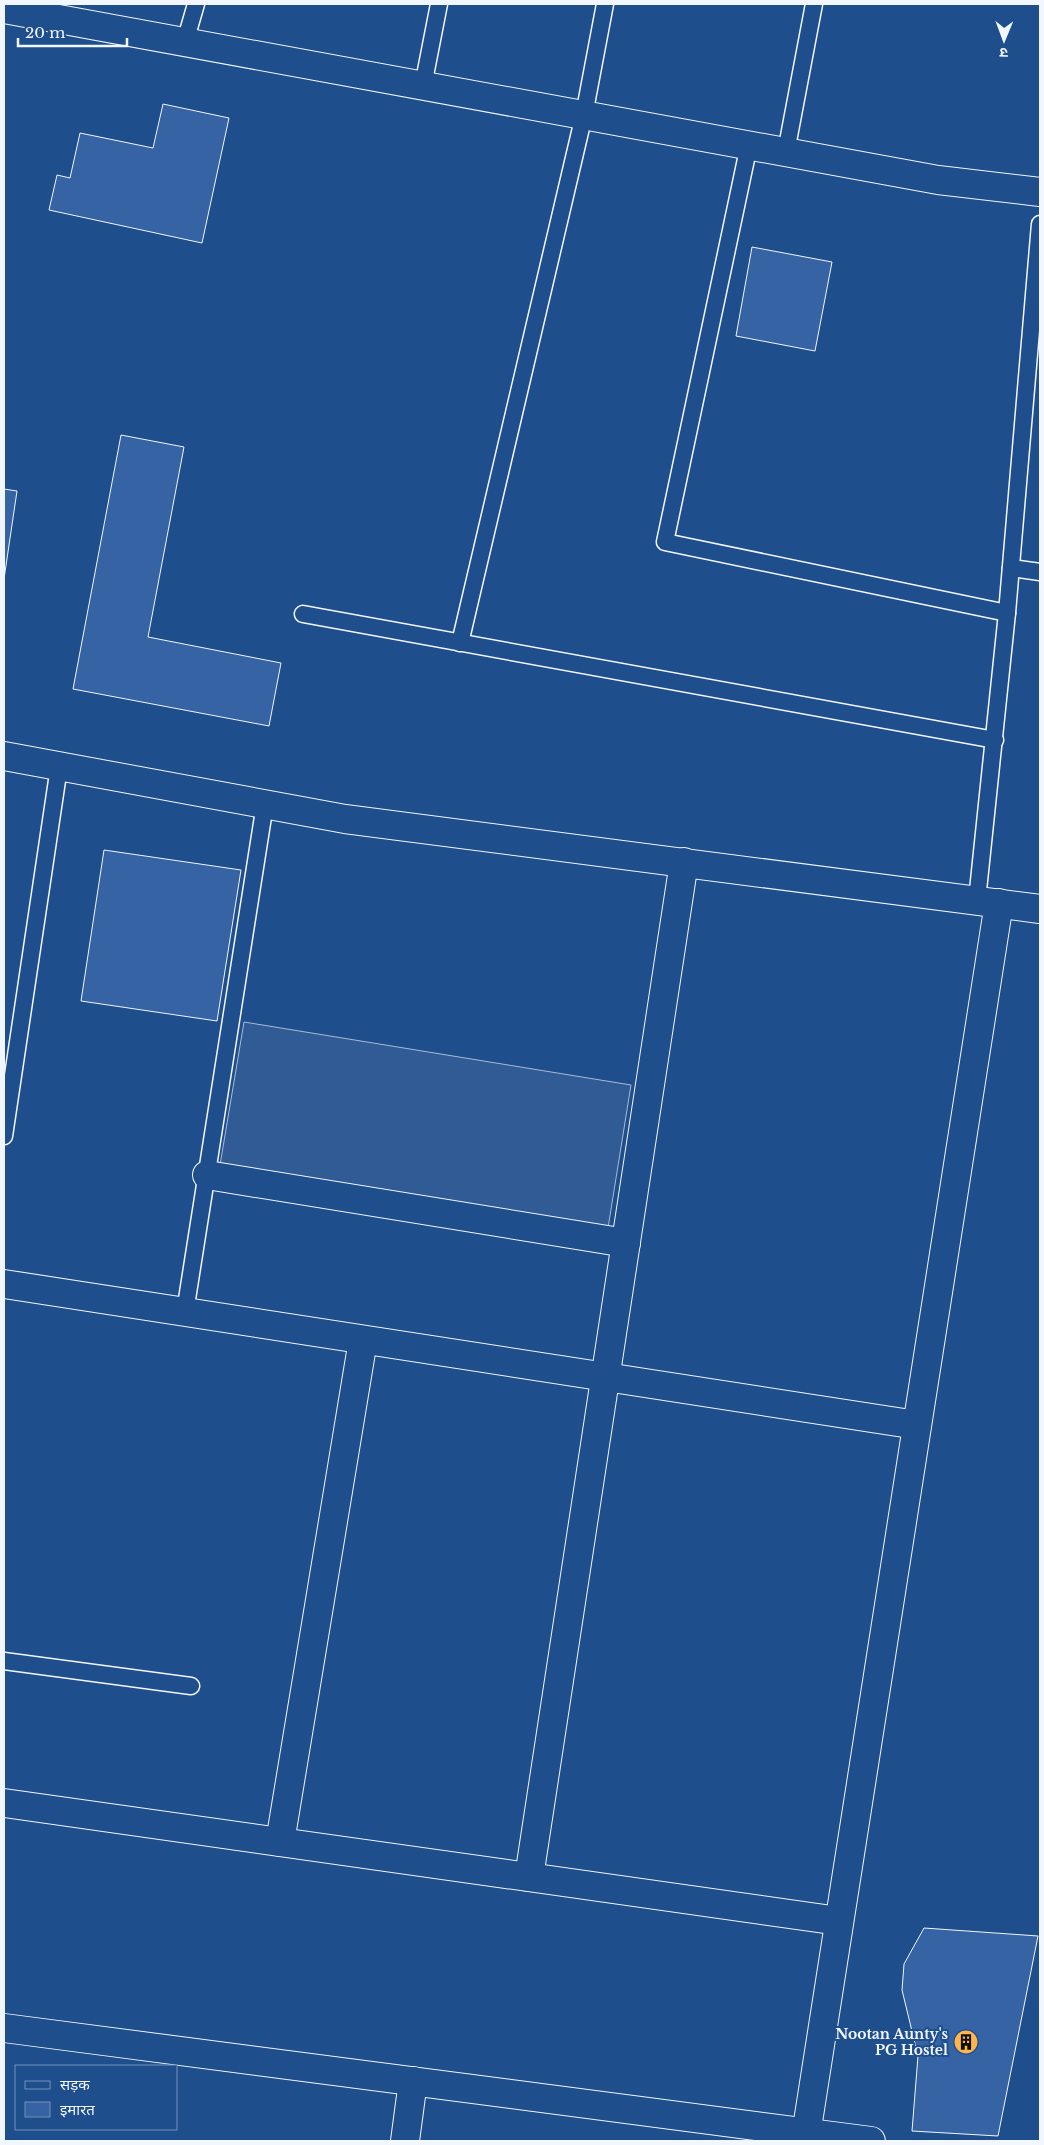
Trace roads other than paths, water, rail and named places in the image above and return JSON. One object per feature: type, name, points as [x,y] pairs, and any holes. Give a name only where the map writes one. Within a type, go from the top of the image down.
[{"type":"street","points":[[4,9],[938,180],[1040,192]]},
{"type":"street","points":[[4,756],[344,819],[1040,909]]},
{"type":"street","points":[[529,1877],[684,862]]},
{"type":"street","points":[[805,2137],[917,1425],[988,902]]},
{"type":"street","points":[[207,1175],[626,1243]]},
{"type":"street","points":[[4,1284],[917,1425]]},
{"type":"street","points":[[280,1842],[363,1340]]},
{"type":"street","points":[[4,1803],[839,1921]]},
{"type":"street","points":[[4,2028],[413,2082],[805,2137],[871,2141]]},
{"type":"street","points":[[405,2141],[413,2082]]},
{"type":"lane","points":[[185,42],[196,4]]},
{"type":"lane","points":[[423,86],[439,4]]},
{"type":"lane","points":[[460,643],[584,115],[605,4]]},
{"type":"lane","points":[[786,152],[814,4]]},
{"type":"lane","points":[[749,145],[664,542],[1007,613]]},
{"type":"lane","points":[[988,902],[995,740],[1040,224]]},
{"type":"lane","points":[[1010,568],[1040,572]]},
{"type":"lane","points":[[303,614],[995,740]]},
{"type":"lane","points":[[4,1136],[60,766]]},
{"type":"lane","points":[[185,1312],[266,804]]},
{"type":"lane","points":[[4,1661],[191,1686]]},
{"type":"place","name":"Nootan Aunty's PG Hostel","points":[[966,2042]]}]
